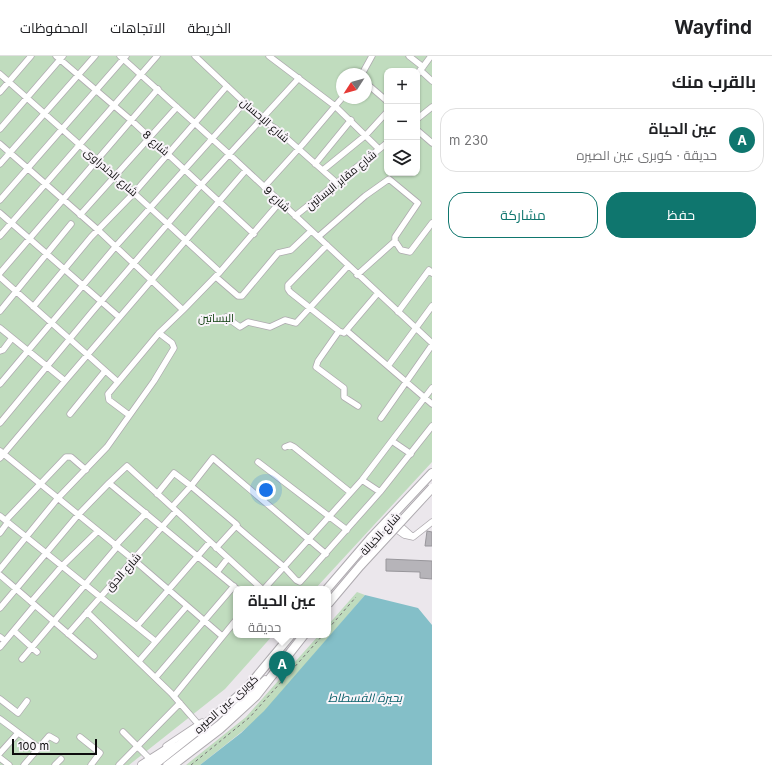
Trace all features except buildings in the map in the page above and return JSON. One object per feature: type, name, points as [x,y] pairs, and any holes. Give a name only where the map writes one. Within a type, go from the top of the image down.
[{"type":"highway","points":[[331,586],[370,539],[432,475]]},
{"type":"highway","points":[[331,602],[360,566],[432,489]]},
{"type":"highway","name":"كوبرى عين الصيره","points":[[154,765],[247,688],[289,638]]},
{"type":"highway","name":"كوبرى عين الصيره","points":[[173,765],[220,729],[256,696],[302,638]]},
{"type":"highway","points":[[142,765],[161,752],[187,739]]},
{"type":"street","points":[[0,92],[31,56]]},
{"type":"street","points":[[0,164],[95,56]]},
{"type":"street","points":[[0,236],[157,56]]},
{"type":"street","name":"شارع الإحسان","points":[[195,56],[262,119],[338,183]]},
{"type":"street","points":[[269,56],[335,106],[379,149]]},
{"type":"street","points":[[409,56],[418,68]]},
{"type":"street","points":[[432,56],[420,71],[432,81]]},
{"type":"street","points":[[0,130],[60,57]]},
{"type":"street","name":"شارع 8","points":[[60,57],[78,75],[168,153],[254,234]]},
{"type":"street","points":[[0,200],[61,129],[97,90],[123,57]]},
{"type":"street","name":"شارع 9","points":[[123,57],[432,344]]},
{"type":"street","points":[[365,68],[370,57]]},
{"type":"street","name":"شارع الدندراوى","points":[[0,74],[151,208],[186,241],[238,296],[242,296],[278,253],[292,250],[312,231]]},
{"type":"street","points":[[0,423],[48,367],[101,301],[201,185],[299,78]]},
{"type":"street","points":[[33,307],[98,230],[134,193],[227,86]]},
{"type":"street","points":[[372,88],[384,98]]},
{"type":"street","points":[[0,273],[158,89]]},
{"type":"street","points":[[0,384],[116,246],[245,102]]},
{"type":"street","points":[[264,187],[335,106]]},
{"type":"street","points":[[420,116],[432,106]]},
{"type":"street","points":[[80,215],[177,107]]},
{"type":"street","points":[[323,170],[366,135],[384,115]]},
{"type":"street","points":[[315,164],[351,120]]},
{"type":"street","points":[[420,133],[432,143]]},
{"type":"street","points":[[0,144],[116,246],[183,310]]},
{"type":"street","name":"شارع مقابر البساتين","points":[[295,216],[384,145]]},
{"type":"street","points":[[222,636],[134,560],[40,483],[1,454],[151,279],[220,202],[246,170]]},
{"type":"street","points":[[318,237],[364,196],[389,179],[418,203],[395,237],[395,241],[357,275]]},
{"type":"street","points":[[129,415],[107,398],[108,394],[159,332],[218,274],[280,202]]},
{"type":"street","points":[[0,213],[119,317]]},
{"type":"street","points":[[395,241],[401,250],[410,252],[432,223]]},
{"type":"street","points":[[0,311],[71,224]]},
{"type":"street","points":[[327,246],[288,287],[290,292],[339,332],[344,333],[378,293]]},
{"type":"street","points":[[226,317],[240,327],[248,322],[270,328],[285,320],[296,323],[348,266]]},
{"type":"street","points":[[398,312],[431,269]]},
{"type":"street","points":[[0,277],[118,382]]},
{"type":"street","points":[[388,366],[417,329],[432,306]]},
{"type":"street","points":[[0,328],[65,381]]},
{"type":"street","points":[[347,331],[432,404]]},
{"type":"street","points":[[0,569],[58,498],[107,447],[154,381],[174,348],[172,343],[159,332]]},
{"type":"street","points":[[339,332],[318,361],[316,367],[344,388],[344,397],[358,406]]},
{"type":"street","points":[[0,351],[3,350],[12,338]]},
{"type":"street","points":[[381,418],[432,344]]},
{"type":"street","points":[[70,414],[105,371]]},
{"type":"street","points":[[266,586],[362,480],[432,388]]},
{"type":"street","points":[[157,494],[174,474],[235,523],[236,526],[300,582],[380,492],[432,426]]},
{"type":"street","points":[[392,441],[411,454]]},
{"type":"street","points":[[285,447],[290,445],[294,447],[350,492]]},
{"type":"street","points":[[0,533],[7,521],[40,483],[67,457],[86,470]]},
{"type":"street","points":[[172,507],[213,458],[326,554]]},
{"type":"street","points":[[258,462],[330,515],[347,530]]},
{"type":"street","points":[[0,608],[78,515],[126,466],[260,586]]},
{"type":"street","name":"شارع الخيالة","points":[[331,587],[432,475]]},
{"type":"street","points":[[362,480],[380,492]]},
{"type":"street","points":[[109,483],[234,586]]},
{"type":"street","name":"شارع الخيالة","points":[[331,603],[399,528],[432,489]]},
{"type":"street","name":"شارع الحق","points":[[68,634],[176,511]]},
{"type":"street","points":[[22,659],[53,620],[146,513]]},
{"type":"street","points":[[0,516],[155,641]]},
{"type":"street","points":[[393,519],[404,536],[413,537],[432,522]]},
{"type":"street","points":[[216,548],[236,526]]},
{"type":"street","points":[[0,647],[14,631],[62,566],[98,531]]},
{"type":"street","points":[[137,626],[210,542]]},
{"type":"street","points":[[217,572],[228,558]]},
{"type":"street","points":[[0,575],[94,656]]},
{"type":"street","points":[[156,678],[203,620],[233,589]]},
{"type":"street","points":[[139,661],[186,606]]},
{"type":"street","points":[[87,612],[174,696],[199,725]]},
{"type":"street","points":[[174,696],[233,623]]},
{"type":"street","points":[[14,631],[37,652]]},
{"type":"street","points":[[0,637],[5,641]]},
{"type":"street","points":[[138,765],[148,757],[199,725],[231,699],[248,683],[288,638]]},
{"type":"street","points":[[166,765],[237,707],[301,638]]},
{"type":"street","points":[[0,699],[18,713],[27,701]]},
{"type":"street","points":[[119,765],[180,703]]},
{"type":"street","points":[[0,720],[39,748]]},
{"type":"street","points":[[123,732],[148,757]]},
{"type":"street","points":[[0,753],[18,733]]},
{"type":"street","points":[[24,765],[49,736],[56,740]]},
{"type":"street","points":[[80,737],[100,754],[91,765]]},
{"type":"street","points":[[0,758],[8,765]]},
{"type":"street","points":[[55,765],[61,759]]},
{"type":"path","points":[[331,626],[356,597]]},
{"type":"path","points":[[191,765],[250,717],[320,638]]},
{"type":"green space","name":"البساتين","points":[[0,56],[432,56],[432,462],[318,586],[233,586],[233,638],[270,638],[225,689],[129,765],[0,765]]},
{"type":"green space","points":[[357,592],[365,595],[331,635],[331,622]]},
{"type":"green space","points":[[316,638],[328,638],[254,722],[200,765],[186,765],[246,717]]},
{"type":"water","name":"بحيرة الفسطاط","points":[[365,595],[418,608],[432,625],[432,765],[200,765],[241,733],[264,711],[328,638],[331,638],[331,634]]},
{"type":"place","name":"عين الحياة","points":[[282,684]]}]
